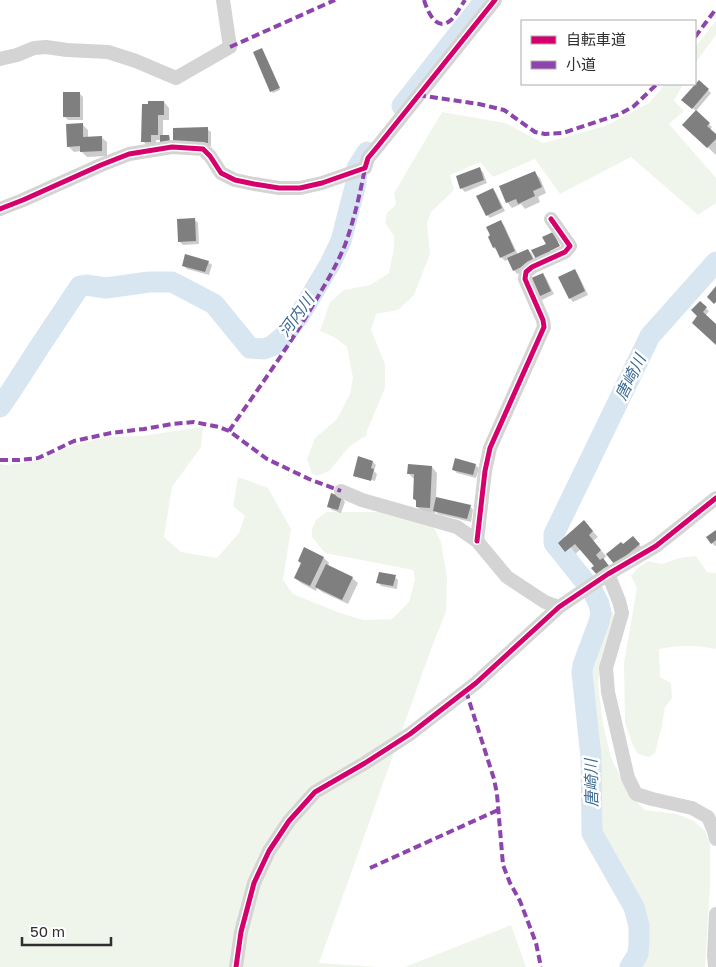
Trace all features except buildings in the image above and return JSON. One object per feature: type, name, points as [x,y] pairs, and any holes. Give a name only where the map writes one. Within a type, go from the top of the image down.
[{"type":"street","points":[[0,59],[34,48],[46,47],[108,52],[129,58],[176,78],[230,47],[224,0]]},
{"type":"street","points":[[0,209],[129,154],[172,147],[203,149],[221,173],[235,180],[280,188],[300,188],[322,183],[365,168],[368,158],[495,0]]},
{"type":"street","points":[[477,542],[485,471],[490,448],[544,327],[543,320],[525,279],[526,272],[532,267],[565,252],[570,246],[551,219]]},
{"type":"street","points":[[341,491],[362,500],[457,527],[477,542],[507,577],[545,602],[560,606]]},
{"type":"street","points":[[236,967],[241,932],[254,883],[269,851],[289,821],[315,792],[366,763],[417,729],[476,684],[560,606],[608,574],[656,546],[716,498]]},
{"type":"street","points":[[608,574],[622,613],[606,668],[608,692],[628,778],[636,794],[692,808],[708,817],[716,839]]},
{"type":"street","points":[[715,967],[716,914]]},
{"type":"shaded area","points":[[716,21],[716,35],[696,62],[696,46]]},
{"type":"shaded area","points":[[664,85],[682,85],[674,101],[684,111],[669,124],[716,178],[716,203],[698,215],[631,157],[560,194],[535,159],[493,177],[480,162],[450,175],[454,190],[431,212],[427,223],[430,254],[414,295],[398,310],[376,314],[371,330],[385,364],[385,388],[367,435],[349,447],[329,471],[317,476],[312,473],[307,459],[315,438],[337,419],[350,394],[353,378],[347,347],[336,338],[320,331],[330,302],[344,290],[370,285],[389,273],[394,248],[394,236],[385,223],[387,213],[396,204],[394,193],[442,112],[505,123],[543,143],[605,126],[649,103]]},
{"type":"shaded area","points":[[203,427],[201,447],[172,487],[164,537],[181,552],[217,558],[239,533],[245,516],[233,506],[238,477],[268,488],[291,529],[283,580],[293,594],[340,613],[364,620],[392,619],[409,602],[415,579],[413,570],[325,553],[312,537],[312,529],[316,520],[326,512],[386,512],[434,528],[441,542],[447,577],[446,612],[431,649],[319,963],[379,967],[0,967],[0,464],[24,463],[44,458],[68,447],[105,437],[141,436]]},
{"type":"shaded area","points":[[696,556],[707,572],[716,573],[716,649],[688,646],[659,649],[660,677],[671,683],[672,698],[665,707],[655,753],[649,757],[638,754],[625,723],[624,663],[637,588],[631,576],[648,561],[662,564],[679,558]]},
{"type":"shaded area","points":[[606,610],[610,610],[613,613],[614,618],[601,658],[598,684],[603,724],[611,758],[630,795],[645,810],[677,814],[694,821],[705,831],[710,844],[710,886],[705,967],[634,967],[639,959],[642,929],[637,906],[601,846],[594,830],[594,759],[586,676],[589,659],[603,613]]},
{"type":"shaded area","points":[[511,925],[526,967],[405,967]]},
{"type":"waterway","name":"河内川","points":[[402,106],[485,0]]},
{"type":"waterway","name":"河内川","points":[[0,407],[80,286],[106,288],[149,282],[172,282],[214,304],[250,348],[264,349],[272,346],[283,337],[299,316],[330,264],[341,241],[356,183],[357,168],[367,152]]},
{"type":"waterway","name":"唐崎川","points":[[586,583],[554,543],[554,534],[650,336],[716,262]]},
{"type":"waterway","name":"唐崎川","points":[[592,590],[601,613],[582,673],[591,757],[592,833],[634,907],[639,926],[639,942],[638,954],[630,967]]},
{"type":"marked path","points":[[230,47],[335,0]]},
{"type":"marked path","points":[[424,0],[433,19],[441,24],[451,20],[465,0]]},
{"type":"marked path","points":[[696,36],[716,9]]},
{"type":"marked path","points":[[418,95],[479,104],[504,110],[535,132],[545,134],[563,133],[620,114],[634,106],[656,85]]},
{"type":"marked path","points":[[229,431],[299,328],[336,264],[351,226],[365,168]]},
{"type":"marked path","points":[[0,460],[38,458],[74,441],[111,433],[194,422],[229,431],[267,459],[309,479],[341,491]]},
{"type":"marked path","points":[[466,691],[494,779],[503,865],[520,901],[536,943],[541,967]]},
{"type":"marked path","points":[[370,868],[498,810]]},
{"type":"cycle path","points":[[0,209],[129,154],[172,147],[203,149],[221,173],[235,180],[279,188],[300,188],[322,183],[365,168],[368,158],[495,0]]},
{"type":"cycle path","points":[[477,541],[485,471],[490,448],[544,327],[543,320],[525,279],[526,272],[532,267],[565,252],[570,246],[551,219]]},
{"type":"cycle path","points":[[236,967],[241,932],[254,883],[269,851],[289,821],[315,792],[410,734],[476,683],[559,607],[608,574],[656,546],[716,498]]}]
